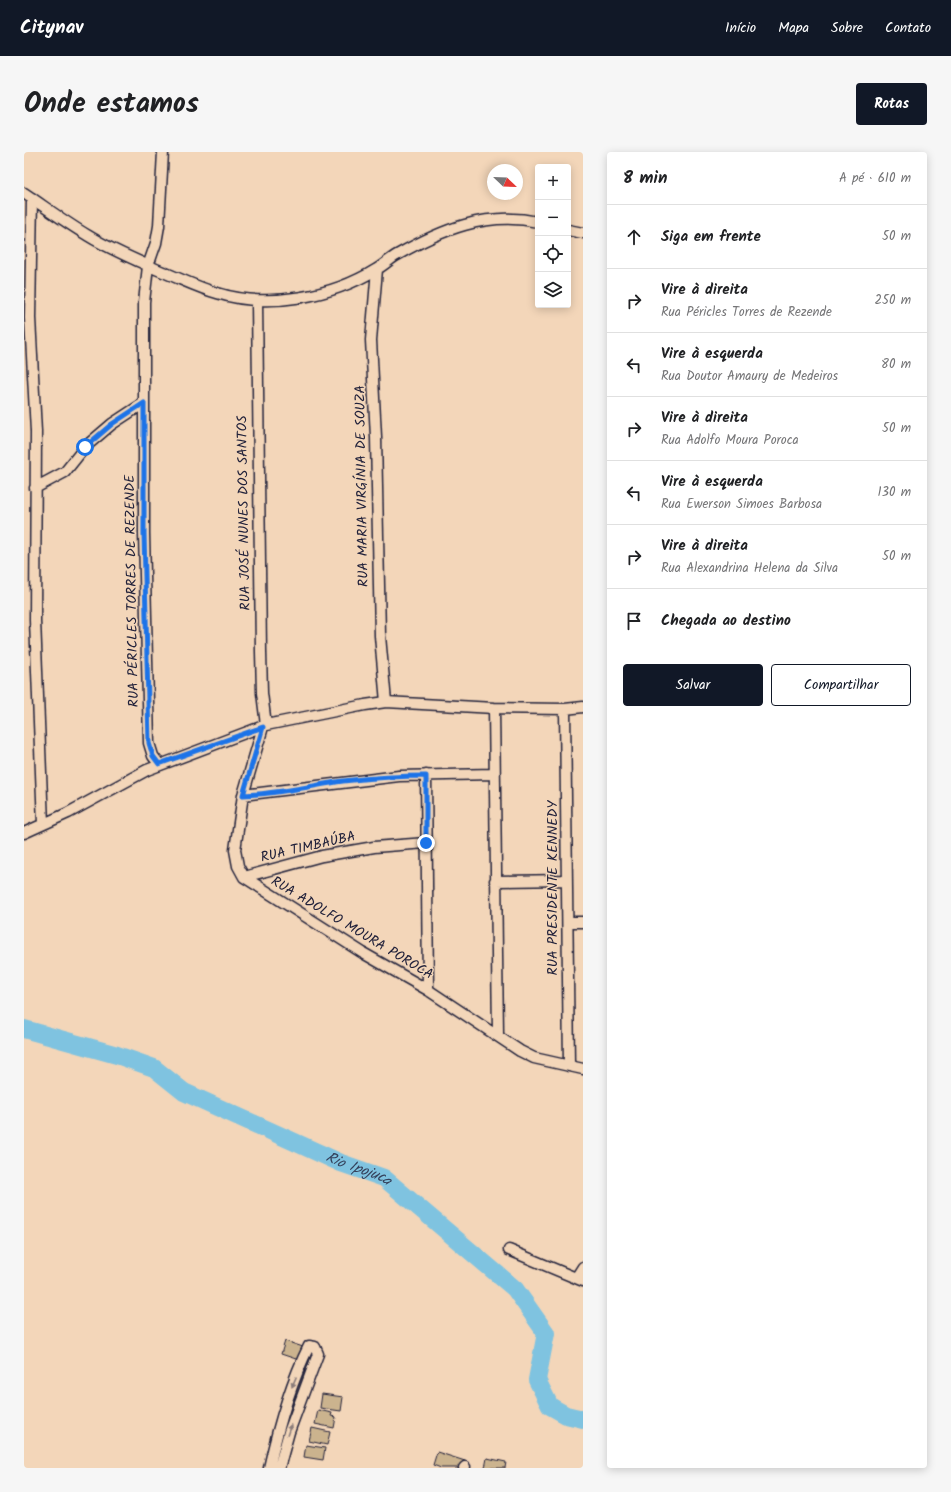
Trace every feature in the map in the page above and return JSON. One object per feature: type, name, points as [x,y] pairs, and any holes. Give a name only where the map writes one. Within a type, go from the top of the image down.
[{"type":"street","name":"RUA PÉRICLES TORRES DE REZENDE","points":[[159,764],[153,756],[149,743],[144,533],[144,302],[148,266],[156,243],[159,226],[163,152]]},
{"type":"street","points":[[28,196],[89,237],[148,266],[217,294],[257,301],[315,295],[340,286],[377,269],[396,255],[446,231],[474,221],[516,219],[535,222]]},
{"type":"street","points":[[28,196],[30,318],[34,386],[35,620],[43,824]]},
{"type":"street","points":[[571,231],[583,234]]},
{"type":"street","name":"RUA MARIA VIRGÍNIA DE SOUZA","points":[[377,269],[371,340],[376,437],[380,636],[386,702]]},
{"type":"street","name":"RUA JOSÉ NUNES DOS SANTOS","points":[[257,301],[260,645],[265,726]]},
{"type":"street","points":[[35,488],[65,472],[85,447],[112,424],[144,403]]},
{"type":"street","points":[[24,833],[68,813],[159,764],[265,726],[364,704],[386,702],[494,708],[566,709],[583,707]]},
{"type":"street","points":[[494,708],[498,1035]]},
{"type":"street","name":"RUA PRESIDENTE KENNEDY","points":[[566,709],[568,1066]]},
{"type":"street","points":[[244,877],[238,866],[235,850],[243,795],[265,726]]},
{"type":"street","points":[[243,795],[279,792],[343,782],[399,776],[494,774]]},
{"type":"street","points":[[426,776],[428,990]]},
{"type":"street","name":"RUA TIMBAÚBA","points":[[244,877],[322,856],[374,847],[426,843]]},
{"type":"street","name":"RUA ADOLFO MOURA POROCA","points":[[244,877],[363,953],[428,990],[520,1051],[534,1058],[583,1069]]},
{"type":"street","points":[[495,881],[568,880]]},
{"type":"street","points":[[568,922],[583,922]]},
{"type":"street","points":[[509,1250],[579,1280],[583,1267]]},
{"type":"street","points":[[269,1468],[278,1432],[291,1391],[309,1346],[312,1346],[315,1347],[318,1354],[289,1432],[280,1468]]},
{"type":"building","points":[[285,1341],[303,1347],[299,1360],[281,1354]]},
{"type":"building","points":[[322,1394],[343,1397],[341,1411],[320,1408]]},
{"type":"building","points":[[318,1410],[332,1413],[331,1416],[336,1417],[334,1428],[315,1424]]},
{"type":"building","points":[[312,1428],[330,1432],[327,1445],[309,1441]]},
{"type":"building","points":[[306,1445],[325,1448],[323,1460],[304,1457]]},
{"type":"building","points":[[437,1452],[465,1461],[463,1468],[441,1468],[433,1465]]},
{"type":"building","points":[[487,1458],[506,1462],[505,1468],[485,1468]]},
{"type":"waterway","name":"Rio Ipojuca","points":[[24,1029],[117,1055],[154,1068],[184,1092],[341,1163],[384,1178],[515,1289],[546,1333],[537,1380],[550,1406],[566,1415],[583,1419]]},
{"type":"route","points":[[85,447],[126,413],[144,403],[144,533],[149,743],[153,756],[159,764],[263,727],[243,795],[279,792],[343,782],[399,776],[426,776],[426,843]]}]
